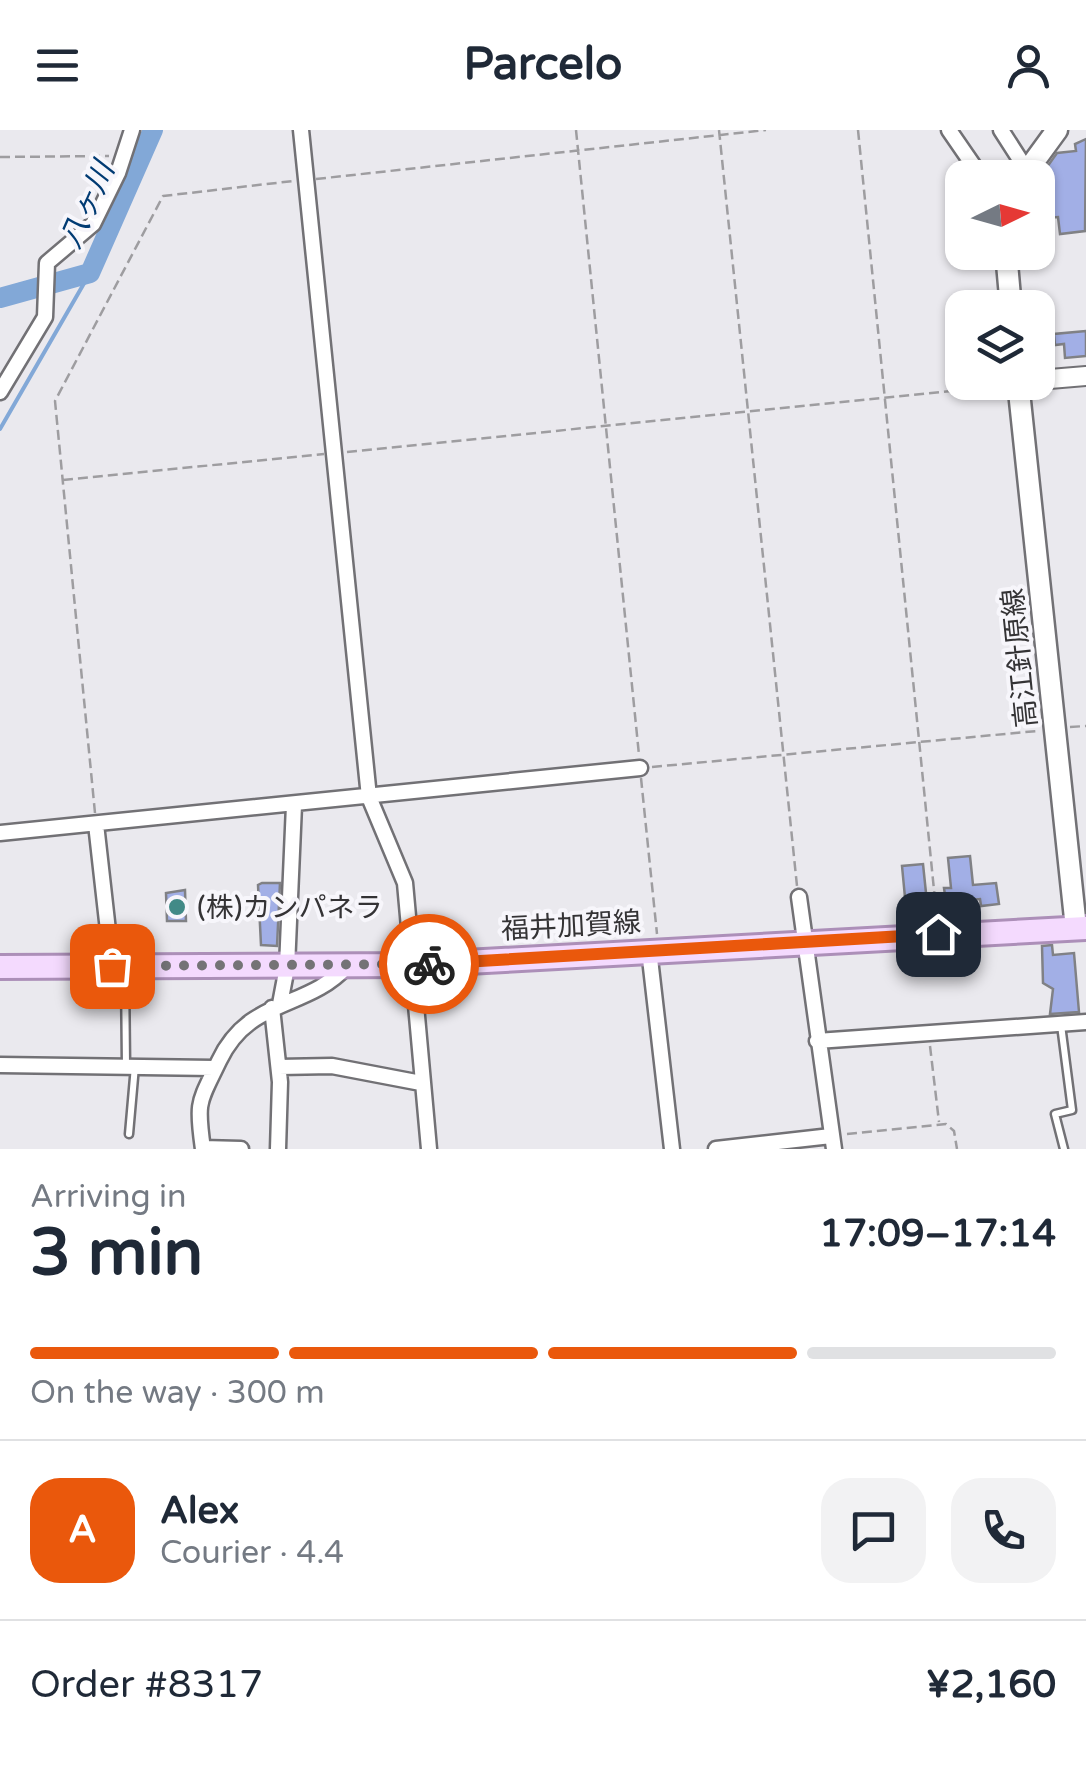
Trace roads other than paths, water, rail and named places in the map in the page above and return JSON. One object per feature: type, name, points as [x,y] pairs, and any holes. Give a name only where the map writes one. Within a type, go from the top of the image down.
[{"type":"main road","points":[[1034,160],[1057,130]]},
{"type":"main road","name":"高江針原線","points":[[1027,400],[1054,729],[1081,928]]},
{"type":"main road","name":"福井加賀線","points":[[0,968],[412,965],[1081,928]]},
{"type":"street","points":[[0,392],[44,317],[47,263],[93,224],[118,174],[120,156],[132,130]]},
{"type":"street","points":[[301,130],[369,797],[405,883],[429,1149]]},
{"type":"street","points":[[949,130],[970,160]]},
{"type":"street","points":[[1001,130],[1017,160]]},
{"type":"street","points":[[1055,379],[1086,376]]},
{"type":"street","points":[[0,833],[640,768]]},
{"type":"street","points":[[278,1149],[276,1006],[288,966],[294,804]]},
{"type":"street","points":[[96,824],[118,965]]},
{"type":"street","points":[[716,1149],[833,1142],[799,898]]},
{"type":"street","points":[[654,950],[672,1149]]},
{"type":"street","points":[[241,1149],[203,1149],[198,1103],[214,1068],[235,1032],[276,1006],[337,977],[347,966]]},
{"type":"street","points":[[818,1041],[1086,1022]]},
{"type":"street","points":[[0,1064],[214,1068]]},
{"type":"street","points":[[279,1068],[332,1066],[421,1083]]},
{"type":"lane","points":[[118,965],[130,1065],[129,1134]]},
{"type":"lane","points":[[1061,1024],[1072,1110],[1055,1114],[1064,1149]]},
{"type":"waterway","name":"八ヶ川","points":[[0,298],[90,273],[153,130]]},
{"type":"waterway","points":[[0,429],[90,273]]},
{"type":"place","name":"(株)カンパネラ","points":[[177,907]]}]
